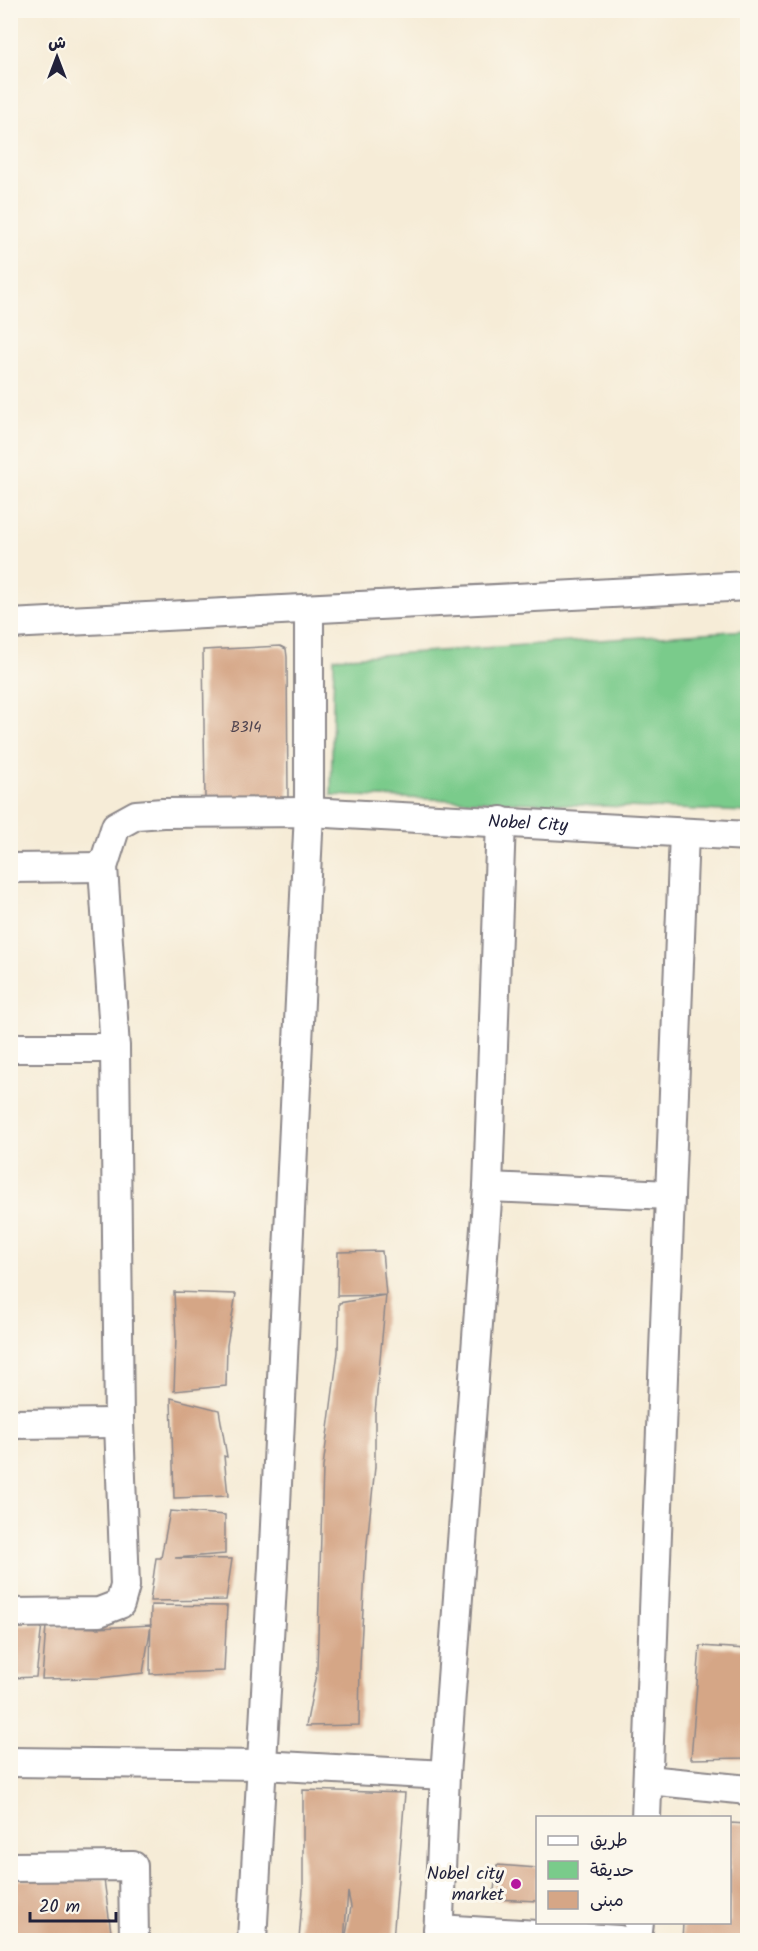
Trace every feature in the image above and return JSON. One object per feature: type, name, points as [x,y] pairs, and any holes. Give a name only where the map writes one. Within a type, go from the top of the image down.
[{"type":"street","points":[[10,624],[747,586]]},
{"type":"street","points":[[252,1941],[309,812],[309,609]]},
{"type":"street","name":"Nobel City","points":[[103,867],[116,826],[136,814],[309,812],[747,836]]},
{"type":"street","points":[[501,821],[488,1187],[445,1775],[438,1935],[618,1941]]},
{"type":"street","points":[[646,1816],[684,832]]},
{"type":"street","points":[[10,868],[103,867],[114,1048],[119,1423],[125,1586],[120,1604],[99,1612],[10,1613]]},
{"type":"street","points":[[10,1048],[114,1048]]},
{"type":"street","points":[[488,1187],[670,1195]]},
{"type":"street","points":[[10,1424],[119,1423]]},
{"type":"street","points":[[10,1762],[262,1765],[445,1775]]},
{"type":"street","points":[[648,1780],[747,1790]]},
{"type":"street","points":[[10,1867],[133,1866],[134,1941]]},
{"type":"street","points":[[637,1941],[639,1924]]},
{"type":"green space","points":[[747,630],[747,812],[331,795],[334,658]]},
{"type":"building","points":[[280,646],[286,649],[287,657],[288,799],[205,799],[203,650]]},
{"type":"building","points":[[382,1251],[386,1295],[337,1296],[338,1252]]},
{"type":"building","points":[[174,1292],[236,1294],[227,1345],[226,1386],[174,1391],[176,1337]]},
{"type":"building","points":[[386,1295],[375,1413],[375,1467],[366,1553],[359,1725],[306,1726],[317,1669],[323,1467],[338,1352],[339,1303]]},
{"type":"building","points":[[171,1398],[219,1410],[227,1457],[224,1456],[228,1496],[174,1498]]},
{"type":"building","points":[[170,1511],[225,1515],[225,1554],[175,1558],[232,1559],[226,1600],[150,1601],[156,1558],[161,1558]]},
{"type":"building","points":[[151,1605],[227,1606],[224,1671],[150,1674]]},
{"type":"building","points":[[42,1624],[36,1677],[10,1678],[10,1626]]},
{"type":"building","points":[[151,1625],[143,1673],[99,1678],[42,1679],[46,1626],[98,1628]]},
{"type":"building","points":[[700,1646],[747,1649],[747,1758],[691,1759]]},
{"type":"building","points":[[303,1790],[405,1793],[393,1940],[345,1940],[351,1907],[348,1892],[344,1940],[299,1940],[303,1889]]},
{"type":"building","points":[[731,1823],[747,1824],[747,1940],[682,1940],[683,1924],[731,1924]]},
{"type":"building","name":"Nobel city market","points":[[497,1865],[536,1868],[536,1901],[493,1899]]},
{"type":"building","points":[[104,1879],[112,1940],[10,1940],[10,1880]]},
{"type":"place","name":"Nobel city market","points":[[516,1884]]}]
